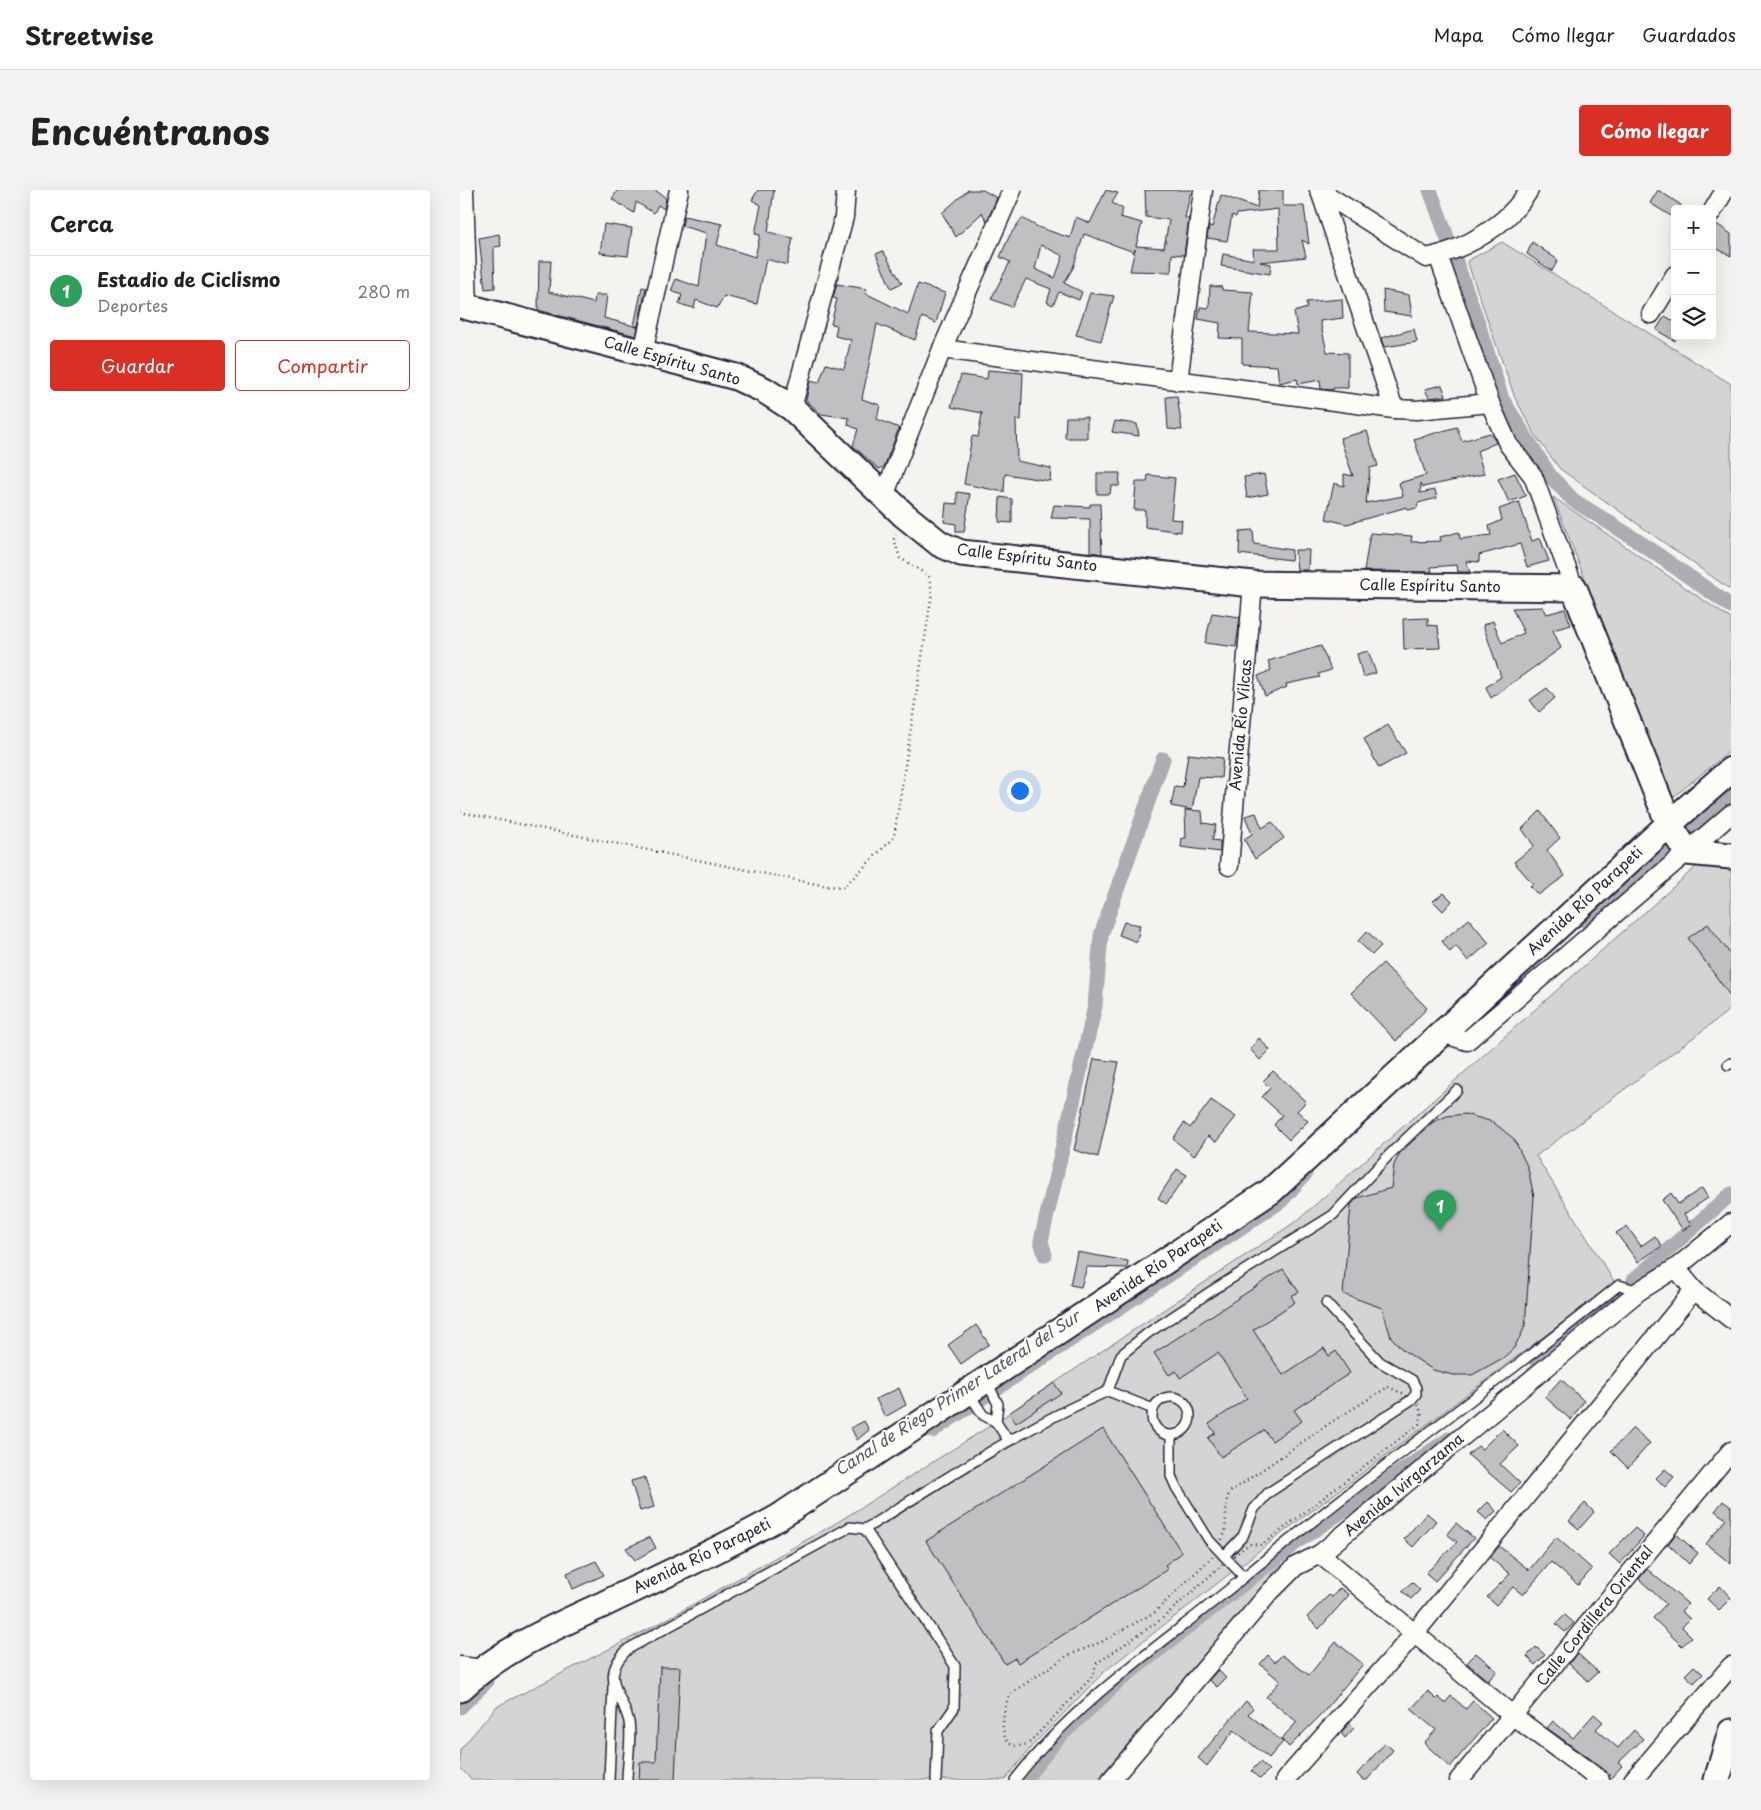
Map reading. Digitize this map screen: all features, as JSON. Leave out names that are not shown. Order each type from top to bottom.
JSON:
[{"type":"street","points":[[464,190],[464,306]]},
{"type":"street","points":[[643,352],[679,190]]},
{"type":"street","points":[[792,408],[844,217],[846,190]]},
{"type":"street","points":[[884,496],[942,349],[1012,190]]},
{"type":"street","points":[[1178,381],[1203,190]]},
{"type":"street","points":[[1319,190],[1394,409]]},
{"type":"street","points":[[1319,190],[1426,258],[1448,252],[1505,218],[1520,205],[1529,190]]},
{"type":"street","points":[[1716,205],[1725,190]]},
{"type":"street","points":[[1448,252],[1490,403],[1508,444],[1533,476],[1574,588],[1669,824],[1687,852],[1731,856]]},
{"type":"street","points":[[1651,314],[1671,282]]},
{"type":"street","name":"Calle Espíritu Santo","points":[[464,306],[736,377],[764,390],[792,408],[904,515],[940,544],[961,553],[1253,584],[1574,588]]},
{"type":"street","points":[[942,349],[1394,409],[1416,410],[1490,403]]},
{"type":"street","name":"Avenida Río Vilcas","points":[[1229,866],[1253,584]]},
{"type":"street","name":"Avenida Río Parapeti","points":[[465,1680],[521,1643],[732,1544],[779,1517],[1271,1191],[1669,824],[1731,770]]},
{"type":"street","name":"Avenida Río Parapeti","points":[[1441,1033],[1467,1041],[1731,814]]},
{"type":"street","name":"Avenida Ivirgarzama","points":[[1110,1780],[1270,1592],[1296,1566],[1320,1554],[1639,1291],[1676,1268],[1731,1223]]},
{"type":"street","points":[[1676,1268],[1694,1290],[1731,1319]]},
{"type":"street","points":[[1285,1780],[1414,1634],[1694,1290]]},
{"type":"street","name":"Calle Cordillera Oriental","points":[[1460,1780],[1731,1451]]},
{"type":"street","points":[[1320,1554],[1512,1716],[1600,1780]]},
{"type":"street","points":[[1633,1780],[1731,1666]]},
{"type":"street","points":[[1717,1780],[1731,1732]]},
{"type":"lane","points":[[1108,1391],[1121,1355],[1148,1333],[1213,1290],[1333,1215],[1389,1155],[1457,1090]]},
{"type":"lane","points":[[1015,1780],[1056,1730],[1108,1684],[1244,1577],[1619,1285],[1639,1291]]},
{"type":"lane","points":[[1226,1558],[1244,1536],[1254,1509],[1268,1493],[1411,1400],[1416,1394],[1416,1388],[1412,1380],[1380,1362],[1326,1303]]},
{"type":"lane","points":[[977,1386],[998,1404],[996,1422]]},
{"type":"lane","points":[[977,1386],[983,1415],[996,1422],[1008,1440]]},
{"type":"lane","points":[[608,1780],[613,1683],[617,1660],[628,1649],[850,1528],[865,1529],[1008,1440],[1056,1413],[1108,1391],[1154,1409]]},
{"type":"lane","points":[[1173,1397],[1184,1402],[1190,1414],[1188,1427],[1178,1435],[1164,1434],[1154,1426],[1152,1414],[1154,1409],[1161,1400],[1173,1397]]},
{"type":"lane","points":[[1171,1436],[1171,1476],[1176,1487],[1209,1540],[1244,1577]]},
{"type":"lane","points":[[865,1529],[955,1666],[954,1708],[938,1731],[936,1780]]},
{"type":"lane","points":[[613,1683],[629,1723],[627,1780]]},
{"type":"path","points":[[460,812],[826,886],[844,888],[894,837],[932,593],[930,576],[900,558],[894,539],[904,515]]},
{"type":"path","points":[[1393,1388],[1411,1400],[1419,1406],[1422,1416],[1419,1424],[1412,1431],[1262,1545],[1249,1544],[1226,1558],[1163,1618],[1097,1663],[1092,1678],[1028,1743],[1020,1747],[1010,1744],[1004,1737],[1002,1730],[1006,1700],[1010,1694],[1067,1656],[1101,1642],[1155,1612],[1214,1555],[1225,1533],[1227,1497],[1230,1492],[1383,1389],[1393,1388]]},
{"type":"shaded area","points":[[1502,242],[1731,384],[1731,590],[1560,469],[1537,438],[1515,398],[1467,261]]},
{"type":"shaded area","points":[[1553,497],[1731,619],[1731,750],[1671,799]]},
{"type":"shaded area","points":[[1698,865],[1731,867],[1731,1009],[1536,1156],[1615,1283],[1273,1540],[1105,1671],[1032,1746],[1005,1780],[472,1780],[460,1768],[460,1750],[496,1707],[660,1623],[838,1522],[996,1422],[1298,1220]]},
{"type":"shaded area","points":[[1293,1550],[1097,1780],[1033,1780],[1063,1742],[1120,1688]]},
{"type":"building","points":[[615,190],[655,190],[666,198],[664,209],[658,205],[654,213],[636,202],[634,213],[612,199],[617,191]]},
{"type":"building","points":[[758,190],[774,190],[768,232],[793,238],[787,265],[766,259],[757,304],[724,296],[717,308],[696,300],[694,308],[679,304],[682,295],[671,291],[676,279],[699,287],[706,233],[682,226],[684,216],[722,224],[717,245],[755,257],[760,235],[755,234],[761,205],[752,200]]},
{"type":"building","points":[[968,190],[983,190],[997,198],[987,221],[982,213],[956,237],[942,213]]},
{"type":"building","points":[[1106,190],[1118,193],[1112,203],[1123,209],[1120,217],[1142,223],[1136,246],[1164,248],[1169,220],[1146,217],[1145,190],[1191,190],[1185,218],[1189,218],[1184,255],[1172,254],[1171,272],[1130,271],[1135,249],[1134,252],[1084,234],[1073,268],[1064,283],[1082,292],[1079,300],[1059,292],[1053,305],[1047,302],[1051,289],[1026,279],[1012,307],[991,299],[1010,262],[1000,257],[1010,235],[1022,218],[1038,227],[1070,238],[1076,217],[1090,223]],"holes":[[[1041,245],[1063,256],[1055,278],[1035,269]]]},
{"type":"building","points":[[1259,190],[1283,190],[1283,206],[1304,206],[1309,244],[1302,240],[1306,257],[1260,262],[1271,264],[1270,274],[1221,266],[1223,254],[1254,260],[1253,249],[1279,249],[1278,209],[1237,214],[1236,217],[1232,215],[1227,241],[1207,238],[1209,226],[1212,227],[1221,195],[1257,208]]},
{"type":"building","points":[[1658,190],[1681,205],[1671,205],[1671,216],[1650,203]]},
{"type":"building","points":[[1716,223],[1731,234],[1731,256],[1716,248]]},
{"type":"building","points":[[604,224],[632,228],[628,256],[600,253]]},
{"type":"building","points":[[499,234],[501,246],[494,247],[495,288],[485,289],[479,238]]},
{"type":"building","points":[[1532,242],[1558,260],[1552,271],[1527,254]]},
{"type":"building","points":[[883,251],[902,283],[891,288],[876,254]]},
{"type":"building","points":[[539,261],[551,261],[549,292],[594,303],[595,295],[607,295],[604,318],[638,327],[636,336],[538,310]]},
{"type":"building","points":[[837,284],[867,289],[865,293],[908,314],[918,284],[945,293],[936,323],[922,317],[915,340],[877,324],[862,399],[880,405],[877,419],[899,428],[884,467],[879,469],[853,446],[858,429],[848,425],[849,418],[821,414],[806,400],[810,381],[819,383],[826,364],[844,369],[851,340],[835,336],[837,325],[831,324],[837,299],[833,298]]},
{"type":"building","points":[[1210,286],[1222,287],[1222,290],[1253,292],[1249,332],[1298,334],[1294,312],[1307,308],[1306,302],[1342,299],[1343,318],[1320,321],[1327,352],[1348,353],[1348,388],[1321,389],[1320,380],[1298,384],[1297,379],[1279,383],[1277,366],[1242,364],[1242,339],[1219,338],[1220,323],[1198,319],[1200,307],[1209,308]]},
{"type":"building","points":[[642,287],[646,288],[638,326],[634,326]]},
{"type":"building","points":[[1383,290],[1409,295],[1412,316],[1384,312]]},
{"type":"building","points":[[1090,293],[1114,296],[1101,341],[1076,335]]},
{"type":"building","points":[[1665,316],[1671,320],[1671,339],[1656,330]]},
{"type":"building","points":[[1414,329],[1417,342],[1384,347],[1381,338]]},
{"type":"building","points":[[988,370],[1023,373],[1021,420],[1016,419],[1017,461],[1051,468],[1050,481],[1005,474],[1004,492],[964,484],[972,436],[978,437],[982,413],[951,407],[961,375],[987,379]]},
{"type":"building","points":[[1442,385],[1446,396],[1429,398],[1425,389]]},
{"type":"building","points":[[1177,396],[1182,430],[1168,429],[1166,397]]},
{"type":"building","points":[[1066,417],[1087,417],[1087,438],[1065,438]]},
{"type":"building","points":[[1115,421],[1137,424],[1139,436],[1112,432]]},
{"type":"building","points":[[1457,427],[1462,441],[1490,433],[1494,438],[1496,443],[1477,451],[1484,474],[1423,487],[1421,483],[1420,493],[1435,490],[1437,498],[1418,503],[1417,508],[1408,510],[1407,507],[1347,524],[1326,519],[1334,483],[1344,486],[1344,474],[1353,476],[1340,438],[1367,431],[1378,466],[1370,468],[1366,503],[1403,496],[1399,483],[1426,475],[1414,439]]},
{"type":"building","points":[[1097,473],[1120,473],[1119,486],[1111,486],[1110,494],[1097,494]]},
{"type":"building","points":[[1515,473],[1526,496],[1509,502],[1498,479]]},
{"type":"building","points":[[1264,474],[1268,494],[1247,498],[1244,477]]},
{"type":"building","points":[[1148,475],[1175,478],[1171,519],[1182,520],[1181,532],[1145,527],[1145,510],[1134,510],[1136,482],[1147,482]]},
{"type":"building","points":[[957,492],[970,494],[964,532],[956,532],[956,524],[944,522],[946,503],[957,504]]},
{"type":"building","points":[[1000,497],[1012,499],[1012,523],[999,522]]},
{"type":"building","points":[[1519,502],[1532,541],[1540,538],[1549,561],[1527,567],[1520,544],[1479,555],[1479,562],[1466,561],[1470,572],[1458,572],[1457,565],[1431,567],[1432,572],[1364,571],[1370,533],[1412,536],[1411,542],[1441,541],[1440,537],[1459,532],[1460,539],[1491,535],[1489,526],[1502,520],[1499,509]]},
{"type":"building","points":[[1090,504],[1100,504],[1102,554],[1090,552],[1090,519],[1051,518],[1054,505],[1090,507]]},
{"type":"building","points":[[1253,530],[1254,544],[1292,550],[1291,560],[1239,554],[1240,531]]},
{"type":"building","points":[[1295,550],[1309,550],[1308,570],[1297,570]]},
{"type":"building","points":[[1543,607],[1547,614],[1565,609],[1571,625],[1553,630],[1561,648],[1491,698],[1486,687],[1501,677],[1483,625],[1493,621],[1502,643],[1524,633],[1512,608]]},
{"type":"building","points":[[1212,613],[1240,617],[1236,647],[1205,643]]},
{"type":"building","points":[[1428,618],[1428,625],[1438,626],[1440,648],[1404,649],[1403,619]]},
{"type":"building","points":[[1321,646],[1331,670],[1318,674],[1320,677],[1286,684],[1287,687],[1265,696],[1258,676],[1271,670],[1268,661]]},
{"type":"building","points":[[1368,651],[1376,673],[1363,677],[1357,654]]},
{"type":"building","points":[[1547,688],[1555,698],[1539,712],[1530,700]]},
{"type":"building","points":[[1388,725],[1406,753],[1379,768],[1364,739]]},
{"type":"building","points":[[1188,754],[1223,758],[1221,778],[1198,777],[1192,810],[1171,806],[1175,786],[1183,787]]},
{"type":"building","points":[[1185,810],[1202,811],[1203,823],[1216,825],[1212,840],[1220,841],[1220,852],[1181,847],[1182,838],[1186,838]]},
{"type":"building","points":[[1540,811],[1560,838],[1547,850],[1565,876],[1538,895],[1530,886],[1533,884],[1514,862],[1534,846],[1522,829]]},
{"type":"building","points":[[1256,813],[1262,828],[1272,822],[1284,838],[1255,859],[1244,839],[1252,834],[1245,816]]},
{"type":"building","points":[[1444,893],[1452,901],[1443,911],[1433,901]]},
{"type":"building","points":[[1469,919],[1489,943],[1468,961],[1456,946],[1450,952],[1442,941]]},
{"type":"building","points":[[1124,922],[1140,925],[1137,942],[1119,935]]},
{"type":"building","points":[[1708,924],[1731,955],[1731,997],[1688,938]]},
{"type":"building","points":[[1367,931],[1381,946],[1372,955],[1358,941]]},
{"type":"building","points":[[1383,963],[1427,1008],[1396,1041],[1351,993]]},
{"type":"building","points":[[1259,1038],[1270,1050],[1260,1060],[1250,1049]]},
{"type":"building","points":[[1094,1059],[1119,1062],[1098,1157],[1074,1150]]},
{"type":"building","points":[[1273,1071],[1306,1102],[1297,1111],[1308,1121],[1289,1140],[1274,1125],[1282,1115],[1262,1097],[1270,1088],[1263,1081]]},
{"type":"building","points":[[1211,1100],[1236,1117],[1216,1142],[1208,1136],[1194,1156],[1173,1139],[1184,1123],[1190,1128]]},
{"type":"building","points":[[1465,1114],[1493,1122],[1514,1139],[1528,1168],[1534,1197],[1525,1327],[1514,1348],[1503,1358],[1472,1375],[1453,1375],[1433,1370],[1403,1350],[1391,1337],[1382,1308],[1343,1294],[1351,1205],[1357,1198],[1391,1188],[1394,1165],[1400,1153],[1433,1122],[1447,1116]]},
{"type":"building","points":[[1177,1169],[1187,1175],[1166,1204],[1158,1198]]},
{"type":"building","points":[[1702,1188],[1708,1198],[1684,1214],[1691,1225],[1683,1230],[1662,1200],[1671,1193],[1678,1204]]},
{"type":"building","points":[[1627,1226],[1641,1246],[1655,1236],[1662,1246],[1638,1262],[1616,1233]]},
{"type":"building","points":[[1077,1252],[1128,1261],[1127,1268],[1087,1267],[1081,1287],[1070,1285]]},
{"type":"building","points":[[1283,1269],[1299,1292],[1291,1296],[1295,1302],[1253,1330],[1283,1375],[1324,1348],[1329,1356],[1336,1351],[1350,1373],[1294,1410],[1302,1421],[1272,1441],[1264,1430],[1221,1457],[1208,1438],[1215,1433],[1209,1424],[1247,1398],[1218,1353],[1180,1378],[1176,1371],[1169,1375],[1154,1353]]},
{"type":"building","points":[[976,1325],[989,1344],[961,1364],[948,1345]]},
{"type":"building","points":[[1561,1379],[1584,1401],[1571,1420],[1545,1397]]},
{"type":"building","points":[[1054,1383],[1061,1393],[1016,1423],[1009,1413]]},
{"type":"building","points":[[899,1388],[906,1405],[885,1417],[876,1399]]},
{"type":"building","points":[[864,1421],[869,1430],[857,1440],[851,1428]]},
{"type":"building","points":[[1633,1428],[1650,1443],[1628,1468],[1611,1451]]},
{"type":"building","points":[[1103,1429],[1182,1553],[1165,1565],[1168,1569],[1018,1663],[1015,1658],[1005,1664],[926,1541]]},
{"type":"building","points":[[1502,1429],[1519,1446],[1500,1464],[1520,1483],[1511,1492],[1468,1455],[1478,1446],[1482,1449]]},
{"type":"building","points":[[1665,1469],[1674,1477],[1665,1487],[1656,1478]]},
{"type":"building","points":[[645,1477],[654,1507],[640,1511],[631,1481]]},
{"type":"building","points":[[1723,1501],[1731,1507],[1731,1564],[1706,1544],[1726,1519],[1715,1511]]},
{"type":"building","points":[[1488,1502],[1496,1511],[1487,1520],[1478,1512]]},
{"type":"building","points":[[1585,1503],[1594,1512],[1579,1529],[1569,1521]]},
{"type":"building","points":[[1427,1513],[1436,1521],[1413,1547],[1404,1539]]},
{"type":"building","points":[[1456,1523],[1474,1538],[1435,1581],[1426,1573],[1457,1542],[1447,1534]]},
{"type":"building","points":[[1635,1528],[1644,1536],[1620,1564],[1609,1554]]},
{"type":"building","points":[[1676,1534],[1698,1553],[1689,1564],[1668,1544]]},
{"type":"building","points":[[650,1537],[656,1548],[635,1560],[626,1548]]},
{"type":"building","points":[[1556,1537],[1592,1569],[1578,1585],[1551,1562],[1523,1595],[1513,1587],[1496,1605],[1487,1597],[1510,1574],[1490,1558],[1499,1546],[1529,1570]]},
{"type":"building","points":[[596,1561],[604,1575],[573,1589],[567,1573]]},
{"type":"building","points":[[1647,1569],[1688,1604],[1681,1611],[1690,1619],[1682,1627],[1692,1637],[1682,1646],[1653,1618],[1666,1604],[1639,1579]]},
{"type":"building","points":[[1412,1582],[1420,1590],[1411,1599],[1402,1591]]},
{"type":"building","points":[[1720,1586],[1731,1598],[1719,1610],[1707,1599]]},
{"type":"building","points":[[1340,1588],[1349,1595],[1319,1629],[1307,1617],[1329,1595],[1332,1597]]},
{"type":"building","points":[[1565,1615],[1574,1623],[1565,1632],[1556,1624]]},
{"type":"building","points":[[1336,1642],[1363,1664],[1321,1715],[1289,1747],[1281,1739],[1297,1722],[1266,1697],[1280,1681],[1260,1664],[1268,1655],[1275,1662],[1282,1655],[1309,1675]]},
{"type":"building","points":[[1536,1647],[1545,1655],[1535,1665],[1527,1656]]},
{"type":"building","points":[[1476,1653],[1497,1671],[1488,1681],[1467,1663]]},
{"type":"building","points":[[1577,1653],[1598,1672],[1588,1681],[1569,1664]]},
{"type":"building","points":[[1694,1666],[1703,1674],[1694,1683],[1685,1675]]},
{"type":"building","points":[[660,1667],[680,1667],[675,1780],[639,1780],[640,1762],[656,1762]]},
{"type":"building","points":[[1218,1670],[1226,1678],[1217,1687],[1209,1680]]},
{"type":"building","points":[[1428,1691],[1436,1699],[1438,1697],[1445,1703],[1451,1696],[1466,1709],[1473,1701],[1492,1718],[1450,1767],[1424,1743],[1436,1730],[1411,1709]]},
{"type":"building","points":[[1246,1701],[1253,1708],[1248,1714],[1283,1742],[1269,1758],[1234,1730],[1207,1766],[1198,1758]]},
{"type":"building","points":[[1594,1714],[1603,1722],[1596,1729],[1618,1748],[1634,1730],[1643,1739],[1618,1763],[1622,1766],[1610,1779],[1606,1771],[1547,1728],[1553,1721],[1573,1738]]},
{"type":"building","points":[[1349,1723],[1354,1728],[1345,1738],[1341,1733]]},
{"type":"building","points":[[1385,1743],[1393,1750],[1367,1780],[1363,1780],[1357,1774]]},
{"type":"building","points":[[1260,1762],[1269,1770],[1260,1779],[1251,1771]]},
{"type":"waterway","points":[[1430,190],[1477,320],[1502,399],[1550,476],[1573,500],[1635,539],[1731,606]]},
{"type":"waterway","points":[[1045,1255],[1041,1241],[1095,1006],[1101,935],[1163,759]]},
{"type":"waterway","name":"Canal de Riego Primer Lateral del Sur","points":[[1691,829],[1731,795]]},
{"type":"waterway","name":"Canal de Riego Primer Lateral del Sur","points":[[1583,920],[1663,850]]},
{"type":"waterway","name":"Canal de Riego Primer Lateral del Sur","points":[[932,1431],[1281,1201],[1305,1174]]},
{"type":"waterway","points":[[1634,1280],[1731,1194]]},
{"type":"waterway","points":[[1537,1364],[1616,1297]]},
{"type":"waterway","points":[[1024,1780],[1058,1738],[1120,1680],[1298,1541],[1449,1439]]},
{"type":"waterway","name":"Canal de Riego Primer Lateral del Sur","points":[[460,1707],[486,1682]]},
{"type":"place","name":"Estadio de Ciclismo","points":[[1440,1231]]}]
